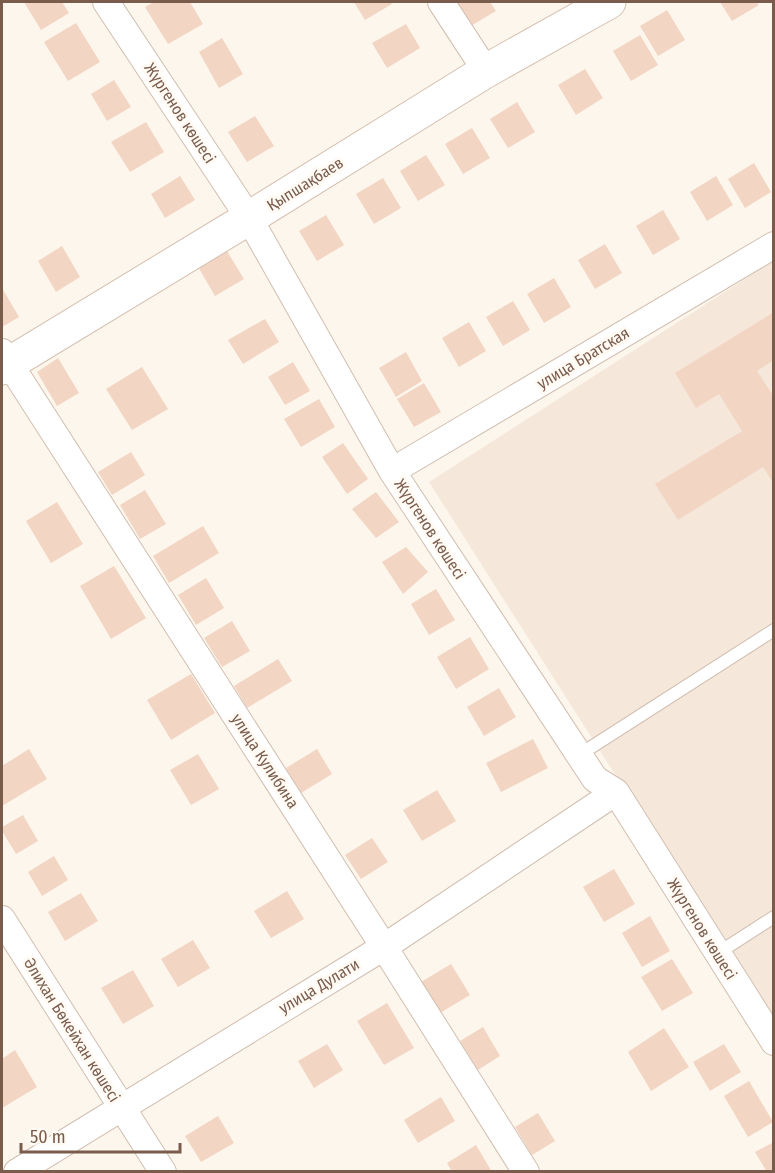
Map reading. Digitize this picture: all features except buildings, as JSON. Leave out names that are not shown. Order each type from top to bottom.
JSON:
[{"type":"street","name":"Жүргенов көшесі","points":[[106,2],[249,218],[393,471],[595,779],[616,792],[774,1042]]},
{"type":"street","points":[[441,2],[486,71]]},
{"type":"street","name":"Қыпшақбаев","points":[[4,361],[249,218],[486,71],[609,2]]},
{"type":"street","name":"улица Братская","points":[[393,471],[774,245]]},
{"type":"street","name":"улица Кулибина","points":[[4,361],[384,947],[526,1172]]},
{"type":"street","name":"улица Дулати","points":[[17,1172],[384,947],[616,792]]},
{"type":"street","name":"Әлихан Бөкейхан көшесі","points":[[2,919],[163,1172]]},
{"type":"lane","points":[[579,755],[774,630]]},
{"type":"lane","points":[[718,954],[774,917]]},
{"type":"shaded area","points":[[773,261],[773,1023],[429,482]]}]
